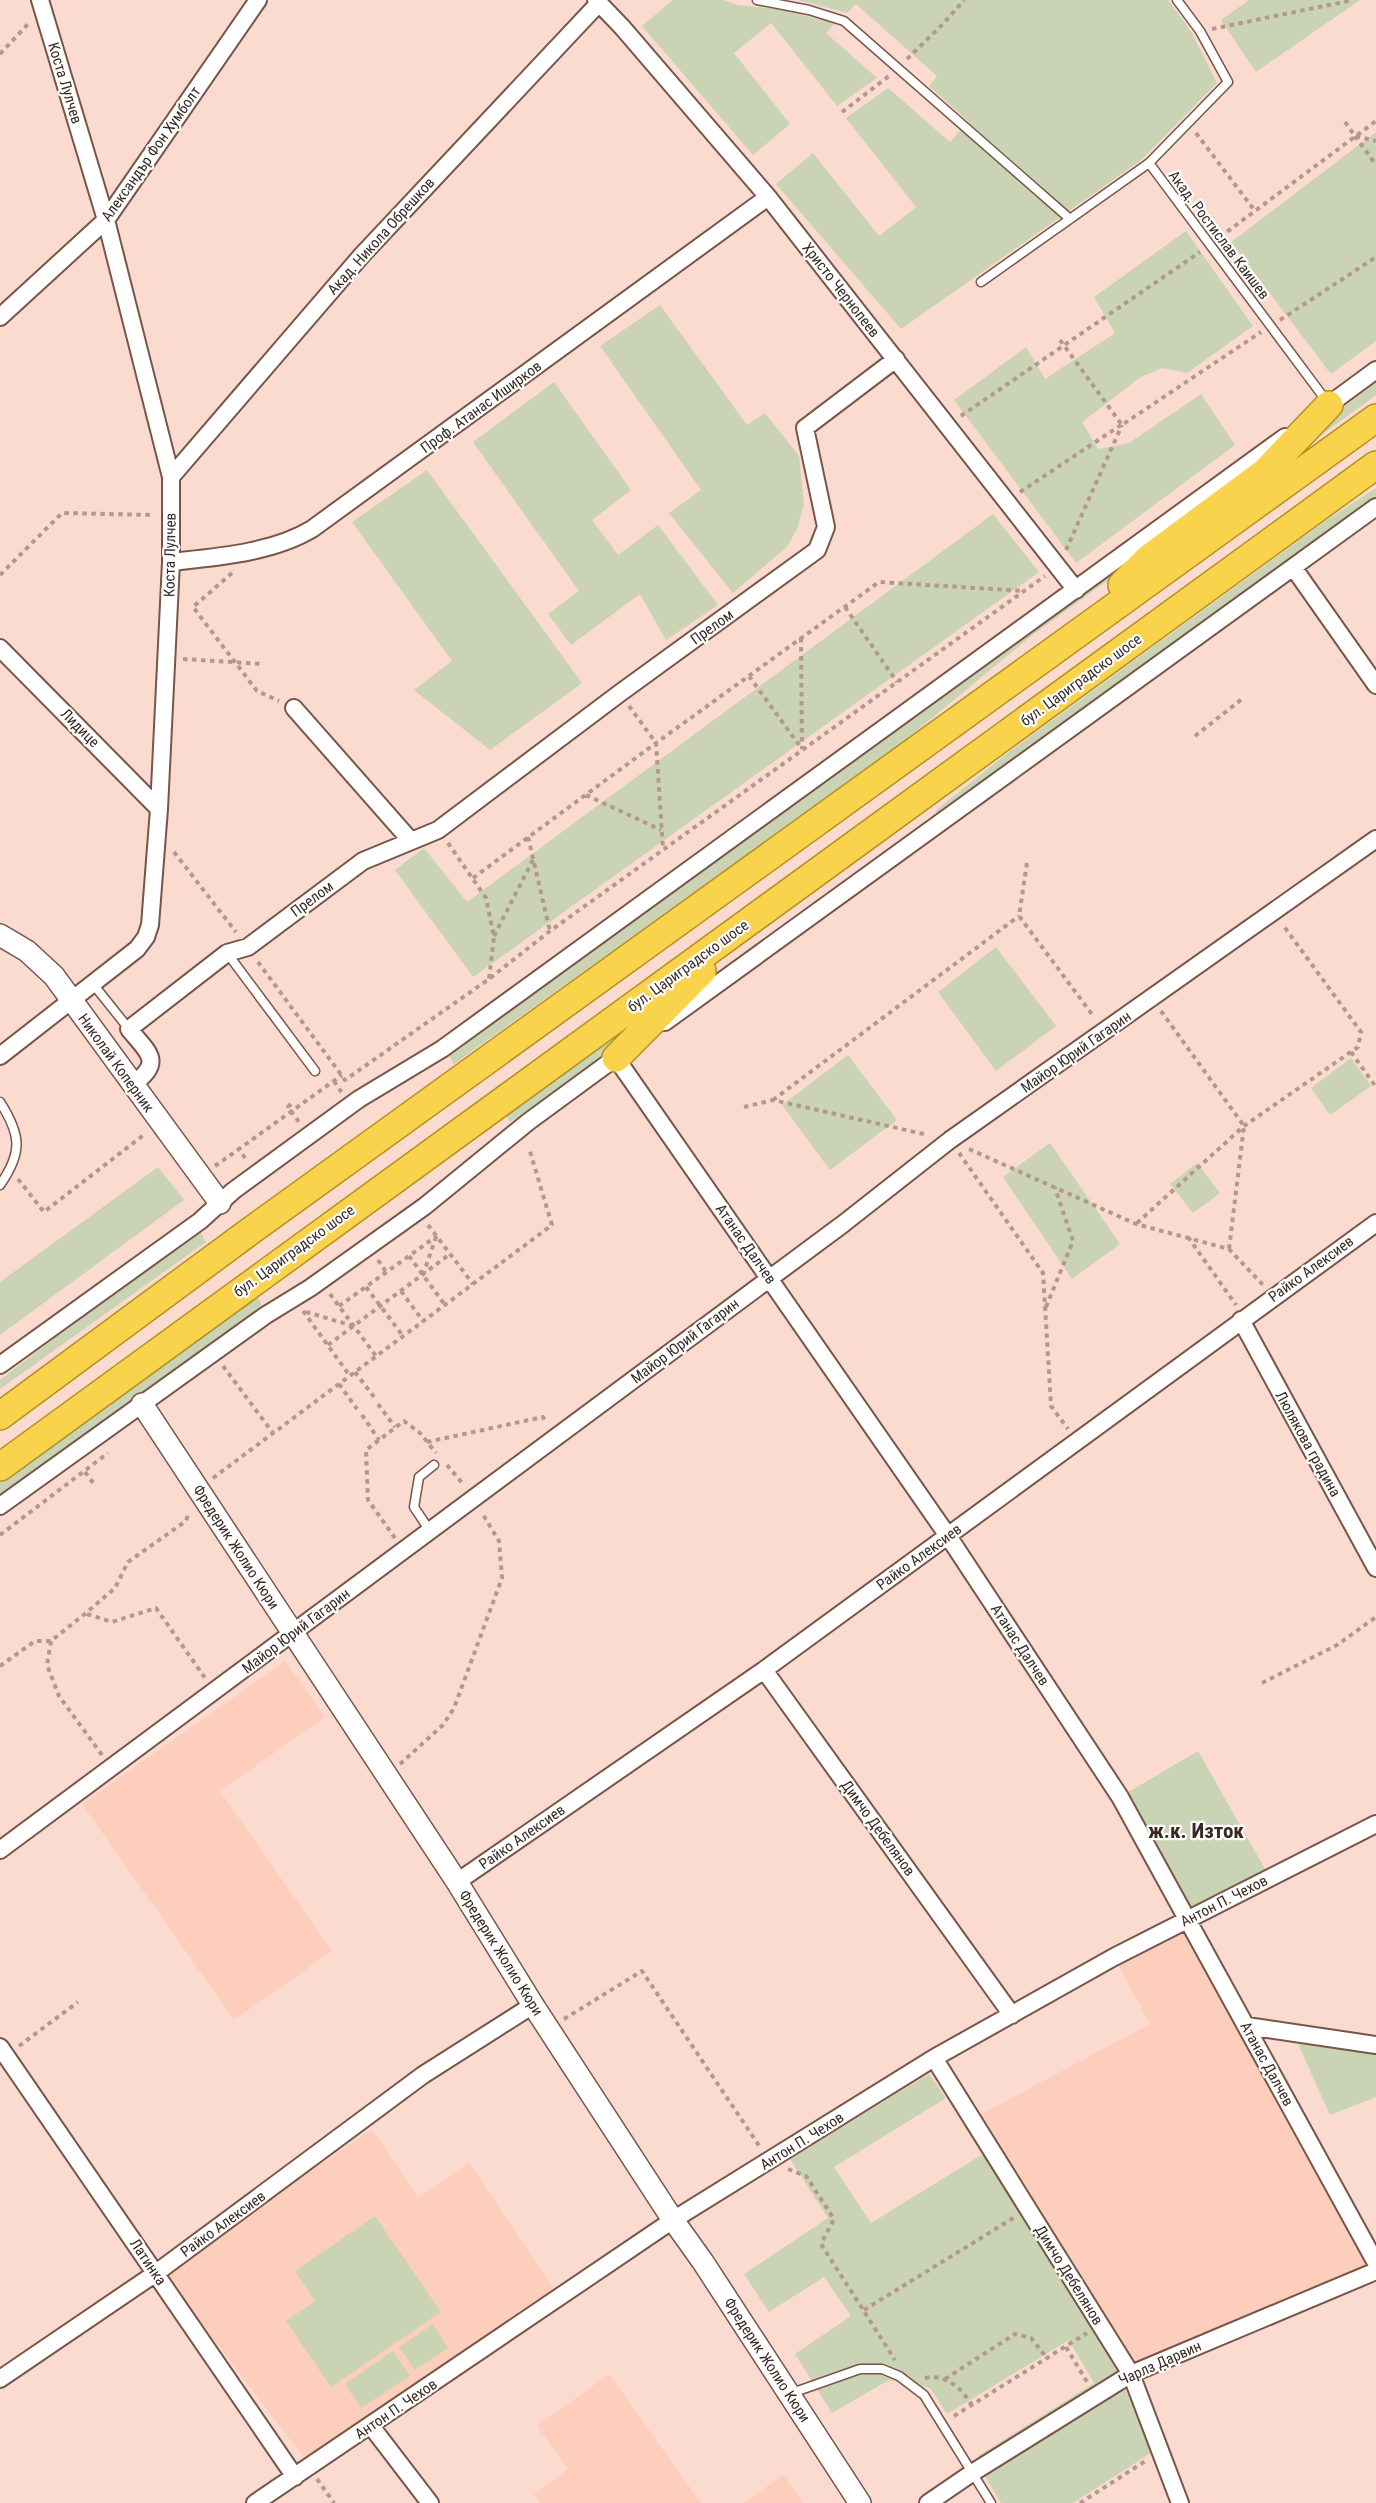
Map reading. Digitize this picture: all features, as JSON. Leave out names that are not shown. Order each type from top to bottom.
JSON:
[{"type":"highway","points":[[1065,643],[1149,558],[1265,472],[1329,405]]},
{"type":"highway","points":[[0,1416],[249,1232],[1376,418]]},
{"type":"highway","name":"бул. Цариградско шосе","points":[[0,1467],[1376,465]]},
{"type":"highway","points":[[616,1058],[758,915]]},
{"type":"street","name":"Коста Лулчев","points":[[0,1056],[72,1002],[137,949],[146,937],[152,911],[159,808],[171,562],[171,477],[106,220],[40,0]]},
{"type":"street","name":"Александър Фон Хумболт","points":[[0,317],[106,220],[258,0]]},
{"type":"street","name":"Христо Чернопеев","points":[[597,2],[622,27],[768,197],[1076,590]]},
{"type":"street","name":"Акад. Никола Обрешков","points":[[171,477],[362,255],[597,2]]},
{"type":"street","name":"Проф. Атанас Иширков","points":[[171,562],[249,550],[293,540],[326,520],[768,197]]},
{"type":"street","name":"Прелом","points":[[248,947],[363,861],[438,830],[620,693],[817,550],[826,527],[805,428],[896,359]]},
{"type":"street","points":[[0,1365],[200,1221],[220,1203],[359,1099],[460,1036],[1376,370]]},
{"type":"street","points":[[0,1506],[266,1315],[310,1288],[425,1206],[528,1122],[1376,507]]},
{"type":"street","points":[[1293,567],[1376,684]]},
{"type":"street","name":"Лидице","points":[[0,648],[159,808]]},
{"type":"street","points":[[294,708],[411,842]]},
{"type":"street","name":"Майор Юрий Гагарин","points":[[0,1850],[770,1278],[950,1140],[1376,839]]},
{"type":"street","name":"Николай Коперник","points":[[0,935],[27,951],[45,966],[220,1203]]},
{"type":"street","points":[[132,1085],[147,1073],[150,1067],[150,1055],[129,1029],[227,953],[248,947]]},
{"type":"street","name":"Атанас Далчев","points":[[616,1058],[948,1536],[1120,1797],[1376,2263]]},
{"type":"street","name":"Райко Алексиев","points":[[457,1882],[764,1670],[1273,1296],[1376,1223]]},
{"type":"street","name":"Люлякова градина","points":[[1241,1320],[1376,1568]]},
{"type":"street","name":"Фредерик Жолио Кюри","points":[[142,1404],[457,1882],[533,2005],[860,2503]]},
{"type":"street","name":"Димчо Дебелянов","points":[[764,1670],[1012,2015]]},
{"type":"street","name":"Антон П. Чехов","points":[[255,2503],[673,2220],[764,2154],[1114,1957],[1376,1824]]},
{"type":"street","name":"Райко Алексиев","points":[[0,2379],[156,2273],[423,2075],[533,2005]]},
{"type":"street","points":[[1246,2026],[1376,2045]]},
{"type":"street","name":"Латинка","points":[[0,2047],[156,2273],[302,2472]]},
{"type":"street","name":"Димчо Дебелянов","points":[[934,2058],[1131,2374],[1180,2503]]},
{"type":"street","name":"Чарлз Дарвин","points":[[928,2503],[1131,2374],[1376,2271]]},
{"type":"street","points":[[371,2426],[430,2503]]},
{"type":"lane","points":[[757,0],[809,10],[844,21],[1070,219]]},
{"type":"lane","name":"Акад. Ростислав Каишев","points":[[1177,0],[1200,31],[1228,82],[1149,163],[1329,405]]},
{"type":"lane","points":[[981,282],[1149,163]]},
{"type":"lane","points":[[227,953],[315,1071]]},
{"type":"lane","points":[[93,984],[129,1029]]},
{"type":"lane","points":[[0,1102],[12,1121],[18,1145],[10,1169],[0,1185]]},
{"type":"lane","points":[[430,1531],[414,1507],[419,1477],[434,1465]]},
{"type":"lane","points":[[789,2395],[860,2369],[882,2369],[910,2383],[924,2395],[991,2503]]},
{"type":"path","points":[[842,112],[879,86],[943,24],[964,0]]},
{"type":"path","points":[[1223,27],[1353,0]]},
{"type":"path","points":[[0,54],[32,20]]},
{"type":"path","points":[[948,426],[1210,245],[1376,120]]},
{"type":"path","points":[[1188,123],[1255,211]]},
{"type":"path","points":[[1345,123],[1376,165]]},
{"type":"path","points":[[1355,136],[1376,141]]},
{"type":"path","points":[[1007,501],[1376,257]]},
{"type":"path","points":[[1060,340],[1122,425]]},
{"type":"path","points":[[168,844],[248,947],[345,1080],[489,979],[550,931],[663,849],[1058,567],[1122,425]]},
{"type":"path","points":[[0,575],[62,513],[159,515]]},
{"type":"path","points":[[249,550],[250,557],[194,607],[258,692],[294,708]]},
{"type":"path","points":[[473,878],[879,582],[1025,591]]},
{"type":"path","points":[[845,607],[897,682]]},
{"type":"path","points":[[801,638],[802,750]]},
{"type":"path","points":[[178,658],[263,664]]},
{"type":"path","points":[[749,676],[802,750]]},
{"type":"path","points":[[620,693],[656,743],[663,849]]},
{"type":"path","points":[[1196,736],[1242,699]]},
{"type":"path","points":[[586,795],[662,831]]},
{"type":"path","points":[[438,830],[486,898],[494,937],[489,979]]},
{"type":"path","points":[[528,837],[550,931]]},
{"type":"path","points":[[494,937],[533,860]]},
{"type":"path","points":[[744,1107],[773,1100],[1019,916],[1027,863]]},
{"type":"path","points":[[1136,1224],[1244,1126],[1358,1047],[1360,1032],[1273,911]]},
{"type":"path","points":[[1019,916],[1104,1032]]},
{"type":"path","points":[[1152,998],[1244,1126],[1229,1249]]},
{"type":"path","points":[[1351,1052],[1376,1087]]},
{"type":"path","points":[[214,1167],[342,1075]]},
{"type":"path","points":[[333,1081],[340,1090]]},
{"type":"path","points":[[773,1100],[950,1140],[1136,1224],[1229,1249],[1273,1296]]},
{"type":"path","points":[[291,1104],[288,1107],[292,1111]]},
{"type":"path","points":[[10,1169],[44,1212],[145,1133]]},
{"type":"path","points":[[950,1140],[1043,1273],[1051,1406],[1077,1440]]},
{"type":"path","points":[[0,1666],[35,1641],[51,1641],[115,1588],[128,1562],[186,1521],[199,1489],[552,1225],[529,1148]]},
{"type":"path","points":[[239,1149],[245,1158]]},
{"type":"path","points":[[1045,1311],[1073,1241],[1055,1187]]},
{"type":"path","points":[[428,1224],[473,1284]]},
{"type":"path","points":[[339,1306],[437,1236]]},
{"type":"path","points":[[423,1275],[437,1236]]},
{"type":"path","points":[[1188,1238],[1237,1306],[1241,1320]]},
{"type":"path","points":[[328,1345],[450,1254]]},
{"type":"path","points":[[409,1256],[445,1305]]},
{"type":"path","points":[[376,1257],[383,1273]]},
{"type":"path","points":[[366,1287],[403,1336]]},
{"type":"path","points":[[401,1291],[423,1321]]},
{"type":"path","points":[[330,1294],[376,1356]]},
{"type":"path","points":[[350,1376],[303,1311],[354,1326]]},
{"type":"path","points":[[223,1365],[273,1433]]},
{"type":"path","points":[[355,1372],[374,1397]]},
{"type":"path","points":[[339,1384],[357,1409]]},
{"type":"path","points":[[378,1404],[395,1427]]},
{"type":"path","points":[[362,1415],[379,1440]]},
{"type":"path","points":[[426,1442],[543,1417],[558,1436]]},
{"type":"path","points":[[385,1523],[368,1500],[366,1450],[404,1421],[420,1433],[474,1499],[499,1541],[502,1578],[454,1708],[443,1725],[387,1776]]},
{"type":"path","points":[[0,1535],[110,1452]]},
{"type":"path","points":[[85,1472],[94,1484]]},
{"type":"path","points":[[86,1613],[112,1622],[156,1608],[215,1691]]},
{"type":"path","points":[[1262,1683],[1337,1645],[1376,1617]]},
{"type":"path","points":[[51,1641],[47,1665],[59,1696],[100,1753]]},
{"type":"path","points":[[573,2013],[642,1971],[764,2154],[806,2176],[834,2219],[821,2244],[894,2358]]},
{"type":"path","points":[[22,2043],[78,2002]]},
{"type":"path","points":[[864,2310],[1019,2215]]},
{"type":"path","points":[[942,2424],[1101,2325]]},
{"type":"path","points":[[945,2379],[1015,2334],[1031,2338],[1047,2358]]},
{"type":"path","points":[[1066,2347],[1095,2395]]},
{"type":"path","points":[[910,2383],[930,2377],[945,2379],[962,2389],[972,2405]]},
{"type":"path","points":[[1080,2503],[1161,2452]]},
{"type":"path","points":[[302,2472],[334,2503]]},
{"type":"shaded area","points":[[285,1661],[325,1717],[220,1791],[332,1951],[234,2020],[82,1804]]},
{"type":"shaded area","points":[[1188,1919],[1376,2263],[1131,2374],[972,2119],[1150,2024],[1114,1957]]},
{"type":"shaded area","points":[[372,2129],[418,2197],[469,2163],[554,2289],[307,2462],[163,2273]]},
{"type":"shaded area","points":[[609,2374],[701,2503],[540,2503],[534,2494],[568,2469],[537,2426]]},
{"type":"shaded area","points":[[783,2475],[803,2503],[744,2503]]},
{"type":"green space","points":[[673,0],[723,0],[738,5],[778,9],[835,23],[826,33],[877,78],[837,106],[771,23],[734,53],[790,124],[753,155],[642,26]]},
{"type":"green space","points":[[798,0],[1168,0],[1192,33],[1217,83],[1140,161],[901,329],[776,184],[813,153],[879,236],[916,207],[846,118],[888,88],[950,142],[968,121],[929,86],[937,76],[856,4],[847,13]]},
{"type":"green space","points":[[1249,0],[1360,0],[1256,72],[1221,20]]},
{"type":"green space","points":[[1376,132],[1376,341],[1331,374],[1231,242]]},
{"type":"green space","points":[[1186,231],[1253,326],[1187,373],[1162,368],[1141,377],[1082,422],[1098,449],[1129,443],[1201,394],[1235,445],[1076,563],[954,400],[1026,347],[1045,379],[1115,333],[1094,297]]},
{"type":"green space","points":[[660,305],[747,425],[765,413],[799,456],[804,504],[797,529],[787,547],[733,593],[669,513],[701,490],[600,346]]},
{"type":"green space","points":[[554,382],[631,490],[592,520],[618,555],[658,525],[718,605],[666,640],[640,594],[571,645],[548,614],[579,591],[473,442]]},
{"type":"green space","points":[[1376,383],[1376,395],[1313,441],[1325,421]]},
{"type":"green space","points":[[1261,466],[1263,467],[1030,637],[898,746],[454,1064],[448,1054]]},
{"type":"green space","points":[[427,470],[582,683],[490,750],[414,690],[452,661],[352,522]]},
{"type":"green space","points":[[1376,488],[1376,496],[938,816],[935,811],[1005,755],[1327,520]]},
{"type":"green space","points":[[993,514],[1039,572],[473,977],[395,870],[424,848],[467,902]]},
{"type":"green space","points":[[996,947],[1056,1026],[996,1071],[938,992]]},
{"type":"green space","points":[[615,1035],[608,1053],[510,1122],[505,1114]]},
{"type":"green space","points":[[848,1055],[897,1120],[830,1170],[782,1105]]},
{"type":"green space","points":[[1351,1058],[1371,1086],[1330,1115],[1311,1088]]},
{"type":"green space","points":[[1050,1143],[1120,1244],[1072,1279],[1003,1177]]},
{"type":"green space","points":[[1197,1163],[1220,1193],[1193,1213],[1170,1184]]},
{"type":"green space","points":[[158,1167],[184,1200],[0,1335],[0,1282]]},
{"type":"green space","points":[[200,1232],[206,1242],[0,1389],[0,1380],[95,1307]]},
{"type":"green space","points":[[258,1297],[262,1306],[0,1497],[0,1483]]},
{"type":"green space","points":[[1198,1751],[1270,1878],[1188,1919],[1120,1797]]},
{"type":"green space","points":[[1296,2039],[1376,2051],[1376,2097],[1330,2115]]},
{"type":"green space","points":[[929,2074],[946,2098],[834,2167],[871,2223],[983,2154],[1125,2373],[982,2462],[978,2456],[1094,2383],[1069,2340],[947,2414],[930,2388],[889,2380],[832,2413],[795,2354],[851,2316],[824,2277],[769,2312],[744,2274],[828,2218],[790,2159]]},
{"type":"green space","points":[[375,2216],[441,2312],[331,2387],[286,2321],[315,2301],[295,2271]]},
{"type":"green space","points":[[433,2324],[448,2348],[415,2370],[399,2347]]},
{"type":"green space","points":[[393,2351],[410,2376],[361,2408],[345,2384]]},
{"type":"green space","points":[[1124,2387],[1154,2451],[1073,2503],[1001,2503],[983,2473]]},
{"type":"district","name":"ж.к. Изток","points":[[1196,1831]]}]
